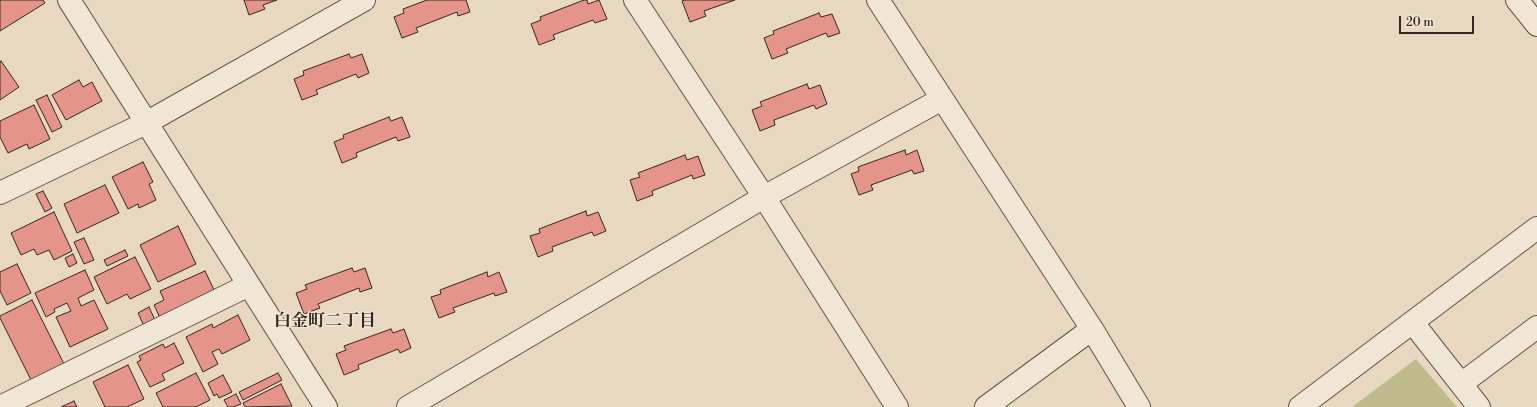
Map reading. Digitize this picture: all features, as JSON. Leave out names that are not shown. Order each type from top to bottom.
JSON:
[{"type":"street","points":[[69,0],[326,407]]},
{"type":"street","points":[[0,193],[146,123],[364,0]]},
{"type":"street","points":[[635,0],[764,197],[897,407]]},
{"type":"street","points":[[878,0],[1092,329],[1138,407]]},
{"type":"street","points":[[1517,0],[1537,25]]},
{"type":"street","points":[[408,407],[764,197],[942,99]]},
{"type":"street","points":[[1300,407],[1413,324],[1537,228]]},
{"type":"street","points":[[0,407],[249,285]]},
{"type":"street","points":[[1413,324],[1479,407]]},
{"type":"street","points":[[1461,384],[1537,327]]},
{"type":"street","points":[[986,407],[1092,329]]},
{"type":"shaded area","points":[[1416,359],[1457,407],[1352,407]]},
{"type":"building","points":[[0,0],[43,0],[45,3],[0,31]]},
{"type":"building","points":[[244,0],[277,0],[263,5],[265,9],[249,15]]},
{"type":"building","points":[[427,0],[466,0],[470,12],[458,16],[457,12],[416,28],[418,32],[402,38],[394,17],[404,13],[403,9]]},
{"type":"building","points":[[587,0],[588,4],[599,0],[607,19],[595,23],[593,20],[553,35],[555,39],[539,45],[531,24],[541,20],[540,17]]},
{"type":"building","points":[[735,0],[704,11],[706,16],[690,22],[682,1]]},
{"type":"building","points":[[819,13],[821,17],[832,14],[840,33],[828,37],[826,33],[786,49],[788,53],[772,59],[764,38],[774,34],[773,31]]},
{"type":"building","points":[[349,54],[351,58],[362,54],[369,73],[358,78],[356,74],[316,90],[318,94],[302,100],[294,79],[304,75],[303,71]]},
{"type":"building","points":[[1,61],[19,87],[0,100],[0,62]]},
{"type":"building","points":[[79,80],[83,87],[92,82],[102,101],[66,120],[52,95]]},
{"type":"building","points":[[807,84],[809,89],[820,85],[827,104],[816,109],[814,105],[774,120],[775,125],[760,131],[752,110],[762,106],[760,102]]},
{"type":"building","points":[[47,95],[62,127],[52,132],[36,100]]},
{"type":"building","points":[[34,105],[50,139],[29,149],[27,144],[8,153],[0,137],[0,121]]},
{"type":"building","points":[[389,117],[391,121],[402,117],[410,137],[398,141],[396,137],[356,153],[357,157],[342,163],[334,142],[344,138],[343,135]]},
{"type":"building","points":[[905,150],[906,155],[917,150],[924,171],[914,174],[912,170],[871,185],[873,190],[859,195],[851,174],[859,171],[858,167]]},
{"type":"building","points":[[685,155],[687,160],[698,156],[705,175],[693,179],[692,175],[652,191],[653,195],[637,201],[630,180],[640,177],[638,173]]},
{"type":"building","points":[[143,162],[153,182],[149,184],[156,200],[139,208],[138,204],[128,209],[112,177]]},
{"type":"building","points":[[105,185],[119,213],[77,233],[64,204]]},
{"type":"building","points":[[43,191],[52,208],[45,212],[36,194]]},
{"type":"building","points":[[586,211],[587,216],[598,212],[606,231],[594,236],[592,232],[552,247],[553,251],[538,257],[530,236],[540,233],[539,229]]},
{"type":"building","points":[[54,212],[72,251],[54,260],[49,250],[37,255],[34,249],[21,255],[11,233]]},
{"type":"building","points":[[178,226],[196,264],[158,282],[140,245]]},
{"type":"building","points":[[84,238],[94,260],[84,264],[74,242]]},
{"type":"building","points":[[125,250],[128,256],[107,266],[104,260]]},
{"type":"building","points":[[73,254],[77,263],[69,267],[65,258]]},
{"type":"building","points":[[135,257],[151,289],[130,299],[127,294],[107,304],[94,277]]},
{"type":"building","points":[[17,264],[31,293],[7,305],[0,291],[0,272]]},
{"type":"building","points":[[352,268],[354,272],[365,268],[372,288],[360,292],[359,288],[318,304],[320,308],[304,314],[296,293],[307,289],[305,285]]},
{"type":"building","points":[[85,270],[94,290],[78,298],[81,306],[94,300],[108,329],[70,347],[56,317],[71,311],[67,303],[54,309],[55,312],[46,317],[35,293]]},
{"type":"building","points":[[205,271],[217,296],[162,322],[154,305],[164,300],[160,291]]},
{"type":"building","points":[[487,272],[488,277],[499,272],[507,292],[495,296],[494,293],[453,308],[455,312],[439,318],[431,297],[441,294],[440,290]]},
{"type":"building","points":[[32,300],[65,366],[32,382],[0,316]]},
{"type":"building","points":[[149,307],[155,320],[144,326],[138,313]]},
{"type":"building","points":[[238,315],[250,340],[222,354],[219,349],[212,352],[218,364],[203,372],[186,337],[212,324],[213,328]]},
{"type":"building","points":[[391,329],[393,333],[404,329],[411,348],[400,353],[398,349],[358,365],[359,369],[344,375],[336,354],[346,350],[344,346]]},
{"type":"building","points":[[174,343],[184,363],[162,374],[165,380],[150,387],[137,362],[141,360],[139,356],[163,344],[165,348]]},
{"type":"building","points":[[128,365],[144,399],[127,407],[105,407],[93,382]]},
{"type":"building","points":[[196,373],[210,400],[196,407],[163,407],[156,393]]},
{"type":"building","points":[[278,373],[282,380],[243,400],[239,392]]},
{"type":"building","points":[[223,375],[232,392],[219,398],[217,394],[214,396],[208,383]]},
{"type":"building","points":[[281,384],[292,406],[245,407],[243,403]]},
{"type":"building","points":[[236,394],[241,404],[228,407],[224,400]]},
{"type":"building","points":[[74,401],[77,407],[61,407]]},
{"type":"district","name":"白金町二丁目","points":[[325,322]]}]
